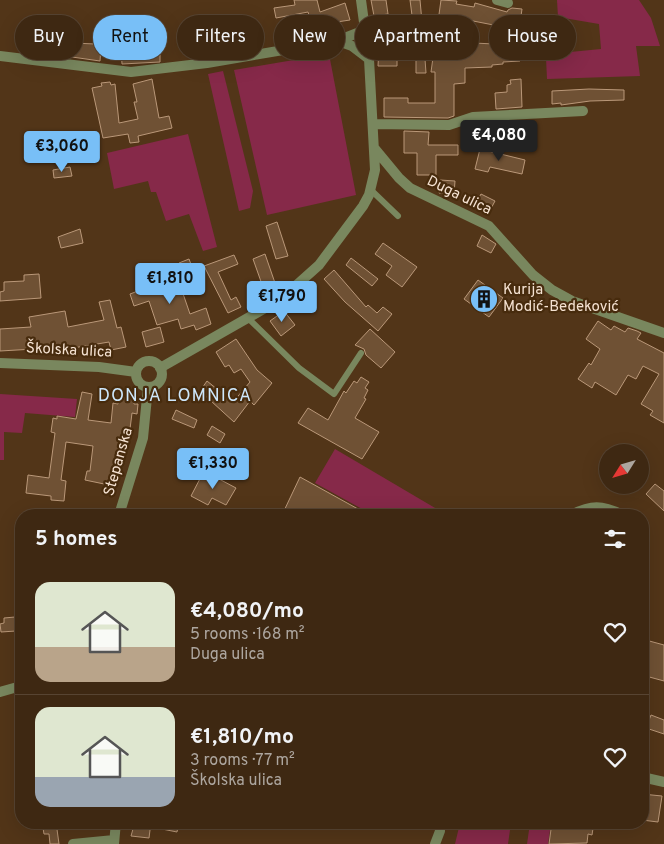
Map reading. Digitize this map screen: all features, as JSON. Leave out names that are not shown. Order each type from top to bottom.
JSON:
[{"type":"street","points":[[361,0],[363,15]]},
{"type":"street","points":[[0,56],[131,72],[207,63],[274,52]]},
{"type":"street","points":[[136,372],[140,384],[148,387],[160,381],[160,368],[182,354],[249,319],[281,299],[318,265],[363,206],[371,190],[375,170],[369,60]]},
{"type":"street","points":[[373,124],[449,125],[473,117],[583,111]]},
{"type":"street","name":"Duga ulica","points":[[375,149],[399,178],[410,188],[447,208],[476,218],[489,226],[533,275],[552,290],[572,300],[664,334]]},
{"type":"street","name":"Školska ulica","points":[[0,362],[99,367],[136,372],[140,364],[149,361],[160,368]]},
{"type":"street","name":"Stepanska","points":[[121,509],[143,438],[148,387]]},
{"type":"street","points":[[0,692],[15,688]]},
{"type":"street","points":[[649,779],[664,782]]},
{"type":"street","points":[[73,844],[114,842],[115,829]]},
{"type":"street","points":[[435,844],[440,829]]},
{"type":"lane","points":[[371,190],[398,216]]},
{"type":"lane","points":[[249,319],[299,368],[334,394],[361,353]]},
{"type":"lane","points":[[578,509],[597,504],[616,509]]},
{"type":"shaded area","points":[[557,0],[639,0],[651,18],[660,46],[636,46],[640,76],[547,79],[546,60],[576,60],[576,51],[601,49],[599,24],[576,20],[576,15],[558,15]]},
{"type":"shaded area","points":[[293,60],[330,60],[356,195],[267,215],[234,70]]},
{"type":"shaded area","points":[[223,71],[253,191],[250,208],[239,211],[208,74]]},
{"type":"shaded area","points":[[188,134],[217,247],[203,251],[189,214],[166,221],[156,192],[151,192],[148,181],[114,189],[107,153]]},
{"type":"shaded area","points":[[0,394],[77,399],[75,417],[25,413],[22,433],[4,432],[4,460],[0,460]]},
{"type":"shaded area","points":[[335,449],[437,509],[362,509],[315,483]]},
{"type":"shaded area","points":[[459,829],[510,829],[508,844],[455,844]]},
{"type":"shaded area","points":[[529,829],[550,829],[548,844],[527,844]]},
{"type":"building","points":[[294,0],[317,0],[320,12],[345,3],[350,20],[345,21],[345,15],[309,15],[308,12],[292,15],[275,15],[274,8],[295,5]]},
{"type":"building","points":[[371,0],[386,0],[388,14],[374,15]]},
{"type":"building","points":[[410,0],[420,0],[421,15],[412,15]]},
{"type":"building","points":[[441,0],[457,1],[456,4],[474,7],[475,3],[507,12],[512,8],[522,9],[521,15],[489,15],[489,24],[479,22],[479,15],[439,15]]},
{"type":"building","points":[[83,43],[93,44],[93,60],[83,59]]},
{"type":"building","points":[[479,43],[489,44],[489,60],[520,60],[503,62],[503,64],[492,65],[492,67],[465,68],[465,83],[454,84],[454,116],[448,118],[384,117],[384,98],[408,98],[408,103],[435,103],[435,72],[431,72],[433,60],[479,60]]},
{"type":"building","points":[[122,60],[160,60],[160,62],[122,64]]},
{"type":"building","points":[[378,60],[397,60],[397,66],[378,66]]},
{"type":"building","points":[[416,60],[425,60],[426,73],[416,73]]},
{"type":"building","points":[[152,79],[159,118],[169,116],[172,128],[138,136],[139,142],[130,143],[128,134],[103,138],[92,88],[102,86],[101,83],[110,82],[111,85],[115,84],[119,123],[138,119],[134,102],[137,102],[133,84]]},
{"type":"building","points":[[521,79],[522,107],[496,109],[495,93],[507,92],[507,85],[511,84],[510,80]]},
{"type":"building","points":[[624,90],[624,100],[552,104],[552,91]]},
{"type":"building","points":[[404,131],[429,132],[428,145],[458,145],[458,155],[436,155],[436,175],[417,175],[417,153],[404,153]]},
{"type":"building","points":[[480,149],[525,160],[522,174],[490,167],[488,172],[475,169]]},
{"type":"building","points":[[70,167],[72,176],[54,178],[53,170]]},
{"type":"building","points":[[440,180],[455,181],[454,194],[439,193]]},
{"type":"building","points":[[481,194],[495,201],[488,214],[474,206]]},
{"type":"building","points":[[277,222],[288,256],[276,259],[266,226]]},
{"type":"building","points":[[80,229],[83,243],[61,248],[58,237]]},
{"type":"building","points":[[482,235],[496,244],[491,253],[477,246]]},
{"type":"building","points":[[383,243],[417,267],[402,287],[386,275],[392,266],[375,254]]},
{"type":"building","points":[[265,254],[275,283],[272,284],[273,287],[264,290],[253,259]]},
{"type":"building","points":[[234,255],[238,264],[218,272],[231,300],[236,297],[241,307],[228,313],[204,266]]},
{"type":"building","points":[[351,258],[378,279],[372,286],[346,265]]},
{"type":"building","points":[[189,259],[195,275],[185,279],[179,263]]},
{"type":"building","points":[[334,270],[366,307],[368,305],[377,313],[383,307],[392,314],[378,331],[345,302],[324,279]]},
{"type":"building","points":[[39,274],[41,298],[0,301],[0,292],[4,291],[4,282],[24,281],[24,275]]},
{"type":"building","points":[[166,277],[168,282],[178,279],[190,314],[206,308],[211,324],[196,330],[194,325],[181,329],[178,319],[157,325],[149,301],[134,306],[130,294],[154,285],[153,281]]},
{"type":"building","name":"Kurija Modić-Bedeković","points":[[478,280],[503,298],[489,317],[464,299]]},
{"type":"building","points":[[110,300],[117,328],[121,327],[126,347],[111,350],[109,342],[61,350],[35,352],[34,349],[0,351],[0,329],[31,327],[29,317],[65,311],[68,327],[104,320],[99,302]]},
{"type":"building","points":[[284,311],[295,325],[281,336],[270,321]]},
{"type":"building","points":[[598,321],[611,330],[614,326],[625,332],[628,328],[637,331],[641,333],[637,339],[664,353],[664,423],[650,415],[653,411],[641,404],[659,374],[643,366],[636,379],[628,375],[616,395],[595,382],[592,388],[578,379],[589,363],[591,365],[600,349],[586,339]]},
{"type":"building","points":[[160,327],[164,342],[146,347],[142,332]]},
{"type":"building","points":[[370,329],[395,352],[381,368],[366,355],[364,349],[355,345]]},
{"type":"building","points":[[236,339],[257,370],[272,383],[254,405],[250,401],[234,422],[200,391],[207,381],[233,402],[250,382],[241,369],[234,373],[229,365],[225,367],[216,352]]},
{"type":"building","points":[[361,377],[369,382],[365,388],[368,390],[364,398],[366,399],[355,418],[379,432],[362,459],[298,423],[308,408],[328,420],[344,391],[346,393],[354,381],[357,383]]},
{"type":"building","points":[[82,392],[92,394],[88,420],[111,423],[113,403],[118,404],[119,397],[134,399],[134,404],[138,404],[137,414],[132,413],[128,445],[119,443],[114,478],[110,477],[109,485],[85,480],[87,471],[90,471],[93,446],[66,442],[61,480],[66,481],[64,501],[51,500],[51,496],[26,493],[28,475],[49,478],[55,433],[51,432],[53,418],[57,419],[57,416],[76,419]]},
{"type":"building","points":[[176,410],[197,420],[194,428],[172,419]]},
{"type":"building","points":[[212,426],[225,434],[220,443],[207,435]]},
{"type":"building","points":[[204,471],[236,488],[226,505],[212,498],[208,505],[191,496]]},
{"type":"building","points":[[300,477],[358,509],[285,509]]},
{"type":"building","points":[[655,484],[664,491],[664,511],[646,494],[649,494],[649,491]]},
{"type":"building","points":[[15,617],[15,631],[1,632],[0,624],[4,623],[4,618]]},
{"type":"building","points":[[649,641],[664,645],[664,681],[649,677]]},
{"type":"building","points":[[651,715],[664,720],[664,734],[649,729]]},
{"type":"building","points":[[649,795],[662,796],[658,822],[649,821]]},
{"type":"building","points":[[43,829],[57,829],[59,844],[50,844],[49,834],[44,834]]},
{"type":"building","points":[[133,829],[150,829],[149,838],[131,836]]},
{"type":"building","points":[[162,829],[178,829],[177,832]]},
{"type":"building","points":[[551,829],[593,829],[592,835],[588,834],[587,843],[549,844]]},
{"type":"place","name":"Kurija Modić-Bedeković","points":[[484,299]]},
{"type":"district","name":"DONJA LOMNICA","points":[[175,396]]}]
